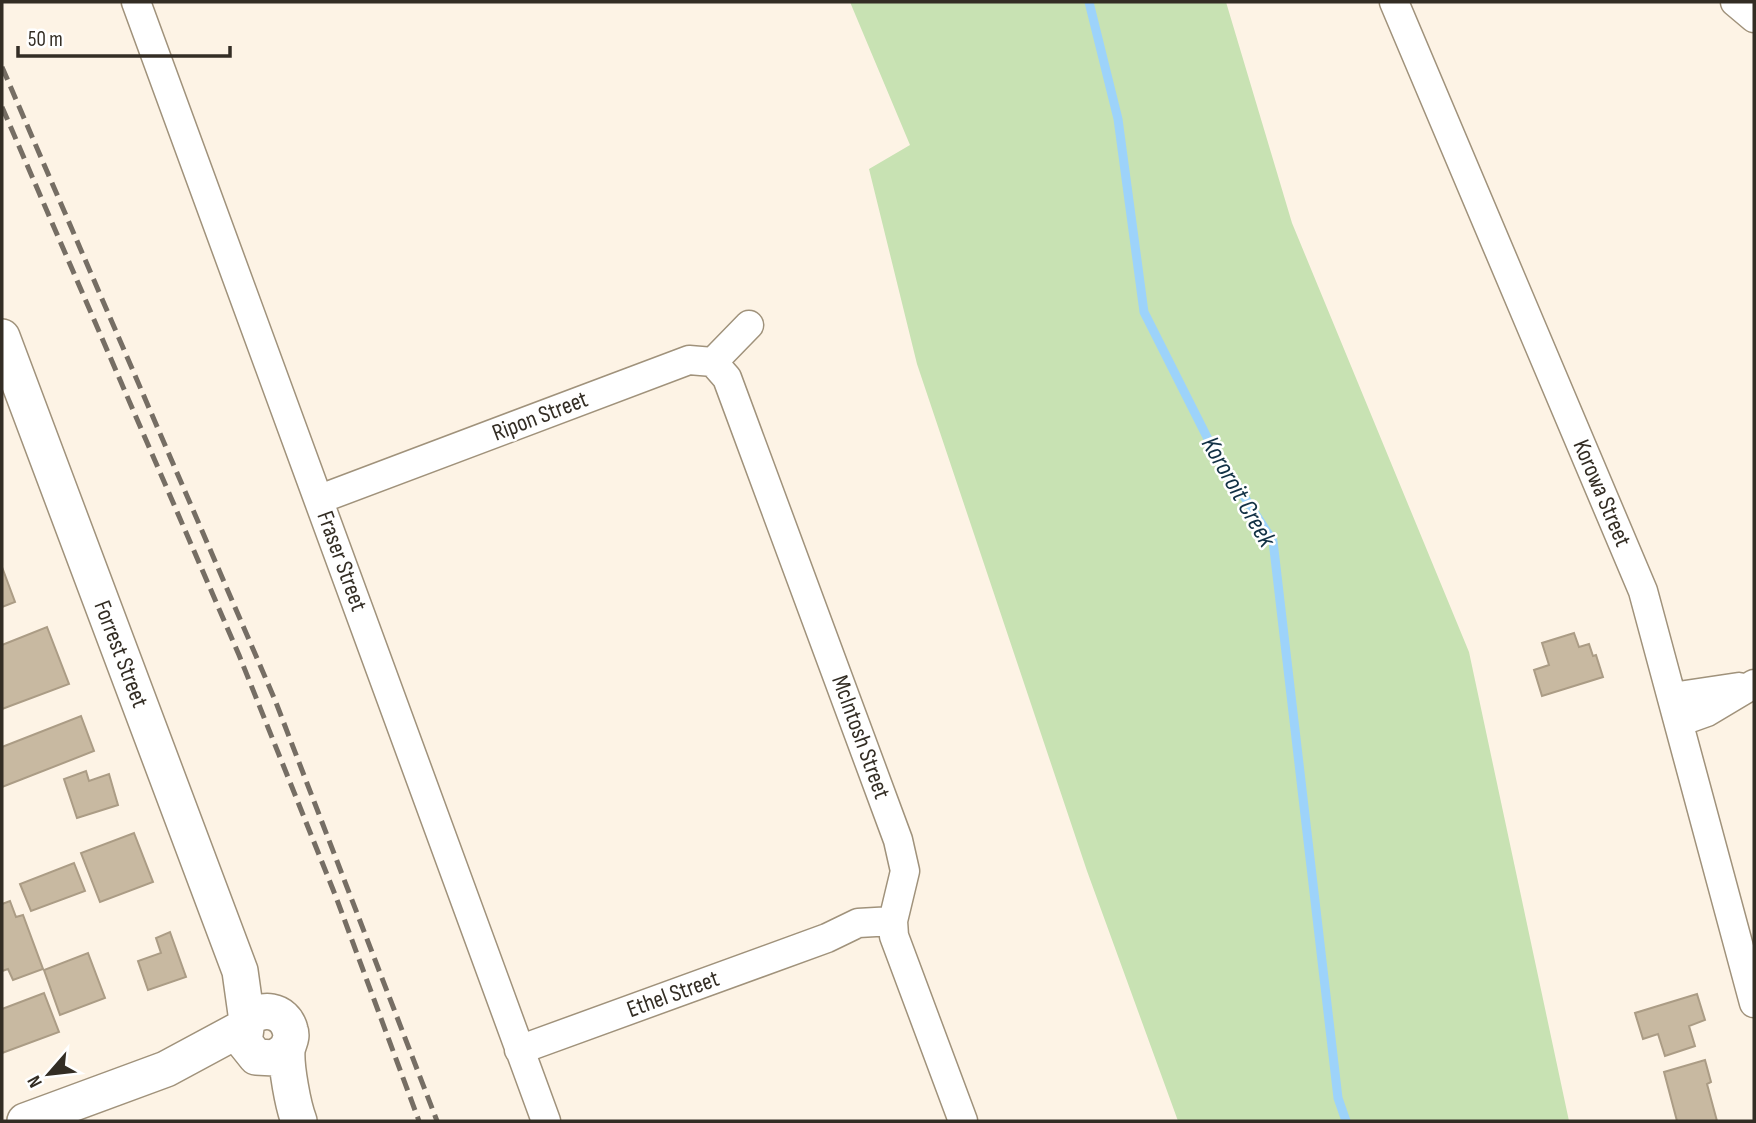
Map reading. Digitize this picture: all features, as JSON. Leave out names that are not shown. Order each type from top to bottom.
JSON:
[{"type":"street","name":"Fraser Street","points":[[136,2],[546,1121]]},
{"type":"street","name":"Korowa Street","points":[[1394,2],[1643,591],[1754,1003]]},
{"type":"street","points":[[1735,2],[1754,18]]},
{"type":"street","points":[[713,362],[749,325]]},
{"type":"street","name":"Forrest Street","points":[[2,337],[240,971],[260,1037],[298,1118]]},
{"type":"street","name":"Ripon Street","points":[[320,499],[689,360],[713,362]]},
{"type":"street","name":"McIntosh Street","points":[[713,362],[727,378],[898,840],[905,871],[894,929]]},
{"type":"street","points":[[1675,710],[1752,685]]},
{"type":"street","points":[[894,929],[963,1121]]},
{"type":"street","name":"Ethel Street","points":[[519,1050],[827,938],[894,929]]},
{"type":"street","points":[[25,1121],[260,1037]]},
{"type":"green space","points":[[850,2],[1226,2],[1292,223],[1469,652],[1569,1121],[1178,1121],[1087,871],[917,364],[869,169],[910,145]]},
{"type":"building","points":[[2,567],[15,602],[2,607]]},
{"type":"building","points":[[47,627],[69,684],[2,709],[2,645]]},
{"type":"building","points":[[1574,633],[1579,647],[1589,644],[1593,656],[1596,655],[1603,677],[1542,696],[1534,670],[1549,665],[1542,643]]},
{"type":"building","points":[[81,716],[94,751],[2,787],[2,747]]},
{"type":"building","points":[[86,771],[89,781],[109,774],[118,805],[77,818],[64,779]]},
{"type":"building","points":[[134,833],[153,882],[100,902],[81,853]]},
{"type":"building","points":[[74,863],[85,891],[31,911],[20,884]]},
{"type":"building","points":[[10,901],[16,917],[23,915],[43,969],[13,980],[8,969],[2,971],[2,904]]},
{"type":"building","points":[[170,932],[186,977],[148,990],[138,961],[161,953],[156,938]]},
{"type":"building","points":[[88,953],[105,998],[60,1015],[44,970]]},
{"type":"building","points":[[44,993],[59,1032],[2,1053],[2,1009]]},
{"type":"building","points":[[1697,994],[1705,1020],[1689,1026],[1695,1046],[1665,1056],[1658,1034],[1643,1039],[1635,1013]]},
{"type":"building","points":[[1705,1060],[1711,1082],[1707,1084],[1717,1121],[1677,1121],[1664,1072]]},
{"type":"waterway","name":"Kororoit Creek","points":[[1089,2],[1118,119],[1144,312],[1212,447],[1273,541],[1338,1098],[1346,1121]]},
{"type":"railway","points":[[2,67],[275,700],[437,1121]]},
{"type":"railway","points":[[2,107],[239,655],[336,897],[419,1121]]}]
